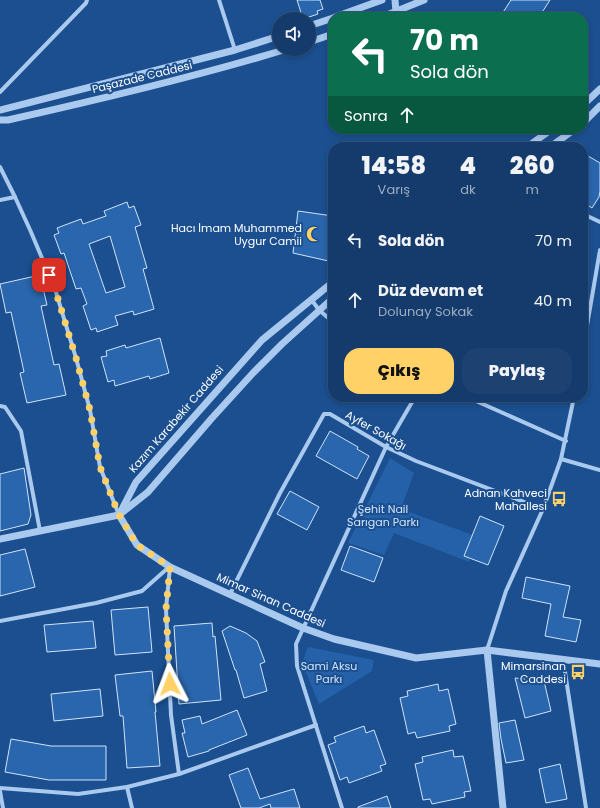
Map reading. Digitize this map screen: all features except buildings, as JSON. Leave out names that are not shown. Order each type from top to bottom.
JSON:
[{"type":"street","points":[[0,92],[86,3],[87,0]]},
{"type":"street","points":[[219,0],[238,64]]},
{"type":"street","points":[[348,12],[382,0]]},
{"type":"street","points":[[395,0],[396,12],[424,0]]},
{"type":"street","points":[[316,23],[328,19]]},
{"type":"street","points":[[316,40],[328,36]]},
{"type":"street","name":"Paşazade Caddesi","points":[[0,110],[235,50],[272,38]]},
{"type":"street","name":"Paşazade Caddesi","points":[[0,120],[8,120],[114,96],[238,64],[272,54]]},
{"type":"street","points":[[588,100],[600,89]]},
{"type":"street","points":[[588,118],[600,106]]},
{"type":"street","points":[[534,142],[545,134]]},
{"type":"street","points":[[557,142],[569,134]]},
{"type":"street","points":[[0,167],[31,232],[55,289],[90,410],[100,467],[119,515]]},
{"type":"street","points":[[0,200],[14,197]]},
{"type":"street","points":[[588,216],[600,222]]},
{"type":"street","points":[[588,323],[597,276],[600,250]]},
{"type":"street","name":"Kazım Karabekir Caddesi","points":[[119,515],[136,482],[262,340],[328,286]]},
{"type":"street","points":[[311,299],[318,310],[328,318]]},
{"type":"street","points":[[0,539],[119,515],[148,492],[248,379],[282,344],[328,302]]},
{"type":"street","points":[[342,808],[297,666],[296,644],[386,447],[412,402]]},
{"type":"street","points":[[478,402],[566,441]]},
{"type":"street","points":[[503,808],[487,650],[506,591],[543,509],[561,459],[573,402]]},
{"type":"street","points":[[0,406],[5,407],[20,431],[40,531]]},
{"type":"street","name":"Ayfer Sokağı","points":[[230,594],[280,493],[324,414],[330,414],[386,447],[416,461],[543,509]]},
{"type":"street","points":[[561,459],[600,470]]},
{"type":"street","name":"Mimar Sinan Caddesi","points":[[119,515],[137,545],[170,567],[303,628],[334,639],[416,658],[487,650],[600,664]]},
{"type":"street","points":[[0,621],[96,603],[142,591],[170,567]]},
{"type":"street","points":[[170,567],[166,609],[171,714],[178,774]]},
{"type":"street","points":[[563,659],[586,808]]},
{"type":"street","points":[[0,788],[78,794],[127,788],[178,774],[316,725]]},
{"type":"street","points":[[127,788],[132,808]]},
{"type":"street","points":[[0,791],[3,808]]},
{"type":"green space","name":"Şehit Nail Sarıgan Parkı","points":[[390,458],[414,473],[401,509],[476,536],[469,562],[394,533],[384,555],[348,543]]},
{"type":"green space","name":"Sami Aksu Parkı","points":[[308,647],[374,660],[372,671],[319,704],[302,663]]},
{"type":"place","name":"Hacı İmam Muhammed Uygur Camii","points":[[314,234]]},
{"type":"place","name":"Adnan Kahveci Mahallesi","points":[[559,499]]},
{"type":"place","name":"Mimarsinan Caddesi","points":[[578,672]]},
{"type":"route","points":[[49,275],[55,289],[76,358],[90,410],[100,467],[119,515],[137,545],[170,567],[166,609],[170,684]]}]
